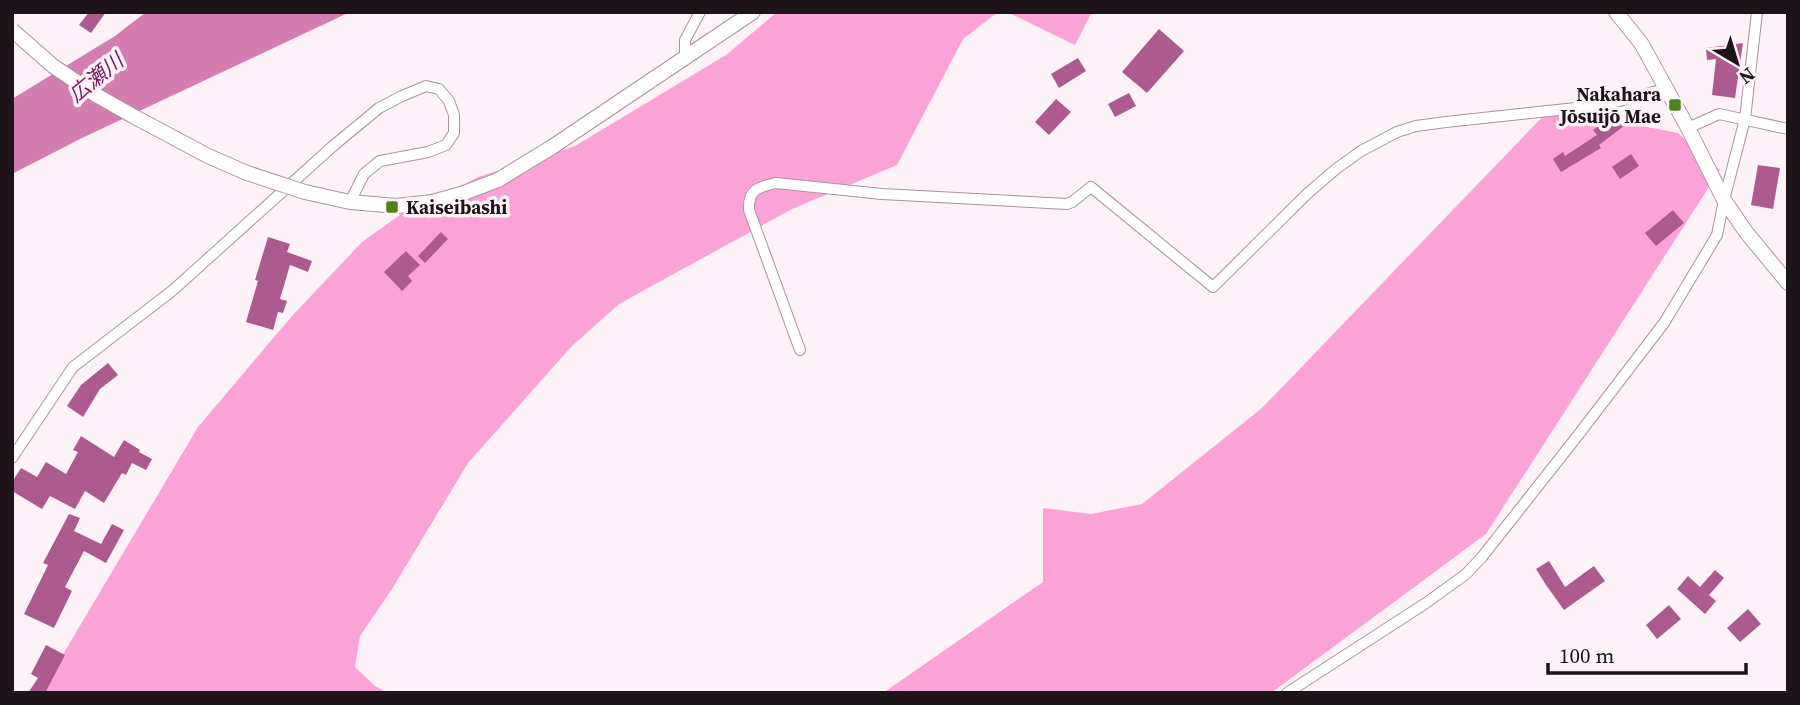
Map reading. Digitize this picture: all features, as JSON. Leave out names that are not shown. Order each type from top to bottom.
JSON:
[{"type":"street","points":[[685,57],[685,40],[700,12]]},
{"type":"street","points":[[12,30],[53,66],[96,94],[208,156],[247,173],[305,192],[350,202],[397,206],[432,202],[498,180],[563,140],[753,12]]},
{"type":"street","points":[[1616,12],[1641,43],[1724,200],[1746,232],[1788,283]]},
{"type":"street","points":[[1287,693],[1466,574],[1664,323],[1717,235],[1745,120],[1757,12]]},
{"type":"street","points":[[12,458],[73,367],[172,291],[379,108],[426,86],[439,89],[449,101],[454,115],[454,132],[446,145],[428,152],[380,161],[364,174],[350,202]]},
{"type":"street","points":[[800,350],[749,210],[751,194],[761,186],[776,183],[881,194],[1066,204],[1091,187],[1213,287],[1308,193],[1361,151],[1397,132],[1446,122],[1604,105],[1665,89]]},
{"type":"street","points":[[1688,128],[1719,114],[1788,129]]},
{"type":"shaded area","points":[[777,12],[998,12],[963,39],[897,165],[792,209],[619,304],[571,347],[468,463],[392,589],[360,636],[355,667],[375,686],[388,693],[40,693],[198,427],[292,316],[362,242],[411,207],[432,202],[478,177],[575,146],[726,55]]},
{"type":"shaded area","points":[[1007,12],[1092,12],[1075,45]]},
{"type":"shaded area","points":[[1551,108],[1678,133],[1720,170],[1486,534],[1271,693],[883,693],[1043,582],[1043,508],[1091,514],[1142,504],[1262,408]]},
{"type":"water","name":"広瀬川","points":[[146,12],[350,12],[82,138],[12,174],[12,99],[115,36]]},
{"type":"building","points":[[89,12],[106,12],[91,33],[79,25]]},
{"type":"building","points":[[1159,29],[1184,51],[1147,93],[1122,72]]},
{"type":"building","points":[[1743,43],[1735,98],[1712,95],[1716,59],[1707,60],[1706,48]]},
{"type":"building","points":[[1078,58],[1086,71],[1059,88],[1051,74]]},
{"type":"building","points":[[1129,93],[1136,106],[1115,117],[1108,104]]},
{"type":"building","points":[[1056,99],[1071,112],[1049,135],[1035,122]]},
{"type":"building","points":[[1615,114],[1624,126],[1599,145],[1601,148],[1561,172],[1553,159],[1563,152],[1565,156],[1597,135],[1593,130]]},
{"type":"building","points":[[1631,154],[1639,166],[1620,179],[1612,167]]},
{"type":"building","points":[[1758,165],[1780,168],[1773,209],[1751,205]]},
{"type":"building","points":[[1673,210],[1684,223],[1656,246],[1645,233]]},
{"type":"building","points":[[441,232],[448,239],[425,263],[418,256]]},
{"type":"building","points":[[268,237],[290,244],[287,252],[312,261],[308,272],[290,265],[280,299],[287,301],[283,313],[278,312],[273,330],[246,322]]},
{"type":"building","points":[[406,251],[420,265],[408,276],[412,281],[402,291],[384,272]]},
{"type":"building","points":[[108,363],[118,375],[100,389],[83,417],[67,406],[81,385]]},
{"type":"building","points":[[81,436],[114,457],[124,440],[152,459],[146,470],[132,463],[126,475],[122,473],[104,503],[85,491],[75,509],[50,496],[42,509],[12,491],[12,482],[21,468],[37,477],[46,462],[66,474],[78,452],[73,450]]},
{"type":"building","points":[[69,514],[80,518],[74,531],[101,544],[112,524],[124,530],[106,563],[84,551],[65,587],[72,591],[54,628],[24,614],[48,565],[43,563]]},
{"type":"building","points":[[1549,561],[1565,587],[1594,566],[1605,581],[1564,610],[1536,569]]},
{"type":"building","points":[[1715,570],[1724,578],[1709,595],[1716,601],[1705,614],[1677,589],[1688,576],[1700,587]]},
{"type":"building","points":[[1669,605],[1681,619],[1657,639],[1646,625]]},
{"type":"building","points":[[1748,609],[1761,624],[1740,642],[1727,628]]},
{"type":"building","points":[[46,645],[65,655],[45,693],[28,693],[38,678],[31,674]]},
{"type":"place","name":"Nakahara Jōsuijō Mae","points":[[1675,105]]},
{"type":"place","name":"Kaiseibashi","points":[[392,207]]}]
